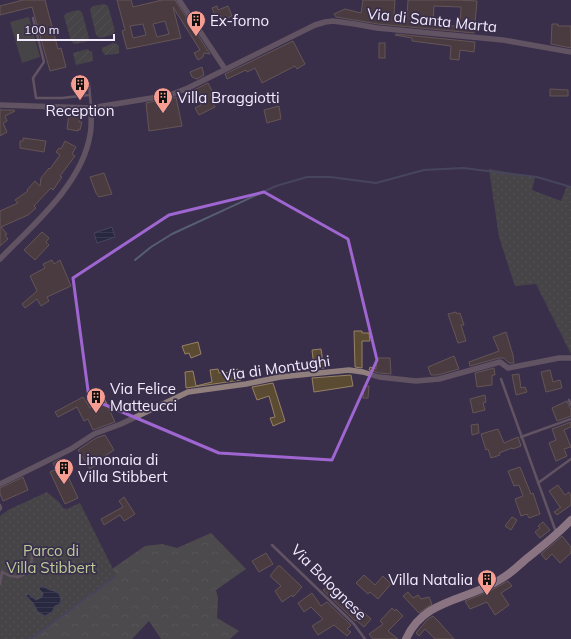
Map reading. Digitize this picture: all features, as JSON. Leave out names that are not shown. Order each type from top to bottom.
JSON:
[{"type":"main road","points":[[406,639],[414,625],[424,614],[441,605],[490,586],[502,579],[557,534],[571,520]]},
{"type":"street","points":[[179,0],[225,70]]},
{"type":"street","name":"Via di Santa Marta","points":[[0,105],[91,108],[170,95],[325,22],[503,40],[571,52]]},
{"type":"street","points":[[0,259],[58,198],[76,173],[83,159],[89,140],[91,130],[91,108]]},
{"type":"street","name":"Via di Montughi","points":[[0,484],[71,449],[94,434],[121,424],[188,392],[280,378],[349,370],[363,372],[378,377],[416,380],[439,379],[500,362],[508,368],[559,358],[571,358]]},
{"type":"lane","points":[[32,18],[44,62],[33,78],[36,98],[62,98],[89,95]]},
{"type":"lane","points":[[89,84],[91,108]]},
{"type":"lane","points":[[501,379],[557,534]]},
{"type":"lane","points":[[569,400],[571,405]]},
{"type":"lane","points":[[521,437],[571,419]]},
{"type":"lane","points":[[538,483],[571,459]]},
{"type":"lane","points":[[0,505],[0,510]]},
{"type":"lane","name":"Via Bolognese","points":[[272,545],[354,624],[365,639]]},
{"type":"lane","points":[[0,584],[1,571],[14,576],[23,574],[28,570],[31,563],[31,550]]},
{"type":"highlighted area","points":[[264,192],[348,239],[377,360],[332,460],[219,453],[89,398],[73,278],[169,215]]},
{"type":"green space","points":[[104,4],[108,6],[115,31],[112,35],[100,38],[96,35],[90,10],[93,6]]},
{"type":"green space","points":[[78,10],[82,12],[89,38],[86,42],[74,44],[71,41],[64,16],[67,13]]},
{"type":"green space","points":[[29,17],[40,57],[22,63],[10,22]]},
{"type":"green space","points":[[113,43],[119,46],[119,53],[105,55],[102,48]]},
{"type":"green space","points":[[88,49],[89,51],[92,51],[93,61],[76,65],[73,53]]},
{"type":"green space","points":[[489,169],[535,177],[532,190],[561,201],[567,186],[571,188],[571,354],[536,284],[515,286],[499,237]]},
{"type":"green space","name":"Parco di Villa Stibbert","points":[[47,492],[60,503],[63,508],[67,509],[80,503],[116,575],[29,639],[0,639],[0,516],[8,510]]},
{"type":"green space","points":[[211,533],[246,569],[216,590],[218,598],[217,618],[239,631],[230,639],[161,639],[149,621],[132,639],[29,639],[115,575],[112,569],[145,546],[162,544],[177,548]]},
{"type":"water","points":[[112,227],[115,237],[97,243],[94,233]]},
{"type":"water","points":[[41,586],[55,591],[59,594],[61,599],[60,604],[55,606],[52,612],[45,616],[38,612],[33,603],[26,596],[28,594],[36,600],[42,597],[43,593],[39,589]]},
{"type":"building","points":[[23,0],[45,0],[58,49],[61,48],[66,67],[50,71],[32,7],[0,15],[0,6]]},
{"type":"building","points":[[117,0],[131,0],[133,7],[162,0],[175,0],[210,54],[204,53],[203,57],[198,60],[194,53],[200,50],[173,7],[181,38],[127,49],[122,31],[125,30]],"holes":[[[165,21],[169,34],[157,37],[153,24]],[[143,24],[146,35],[133,38],[130,26]]]},
{"type":"building","points":[[363,0],[395,0],[394,15],[407,16],[408,0],[477,1],[474,33],[378,24],[336,17],[334,14],[345,9],[361,13]],"holes":[[[434,6],[461,7],[460,27],[433,23]]]},
{"type":"building","points":[[217,6],[218,10],[228,6],[232,16],[222,20],[221,16],[216,18],[212,8]]},
{"type":"building","points":[[552,24],[558,24],[558,26],[571,26],[571,48],[551,44]]},
{"type":"building","points":[[395,35],[475,42],[474,52],[460,50],[459,60],[450,59],[451,46],[412,41],[412,38]]},
{"type":"building","points":[[293,41],[305,64],[297,69],[295,66],[262,83],[255,68],[247,72],[246,70],[227,79],[225,74]]},
{"type":"building","points":[[379,43],[385,43],[385,58],[379,58]]},
{"type":"building","points":[[202,67],[204,75],[197,79],[192,77],[190,72]]},
{"type":"building","points":[[208,83],[213,93],[210,94],[215,107],[199,115],[195,108],[201,105],[194,90]]},
{"type":"building","points":[[550,89],[568,90],[568,96],[550,96]]},
{"type":"building","name":"Villa Braggiotti","points":[[176,97],[182,126],[149,131],[146,103]]},
{"type":"building","points":[[279,106],[281,119],[267,123],[264,110]]},
{"type":"building","points":[[0,109],[15,111],[5,116],[7,121],[3,123],[7,132],[0,136]]},
{"type":"building","points":[[112,109],[113,113],[99,115],[98,111]]},
{"type":"building","points":[[69,113],[81,115],[79,122],[82,122],[80,130],[67,129]]},
{"type":"building","points":[[23,138],[46,141],[44,152],[20,148],[20,141],[23,141]]},
{"type":"building","points":[[65,141],[76,147],[72,154],[75,156],[60,176],[62,177],[53,190],[51,188],[34,206],[36,208],[28,215],[1,227],[7,234],[5,235],[8,239],[0,246],[0,211],[18,203],[15,200],[28,191],[27,190],[35,181],[40,186],[41,178],[49,168],[50,169],[60,155],[56,152],[59,148],[61,149]]},
{"type":"building","points":[[104,173],[112,194],[99,197],[90,177]]},
{"type":"building","points":[[42,232],[49,238],[46,242],[49,245],[35,260],[24,250]]},
{"type":"building","points":[[52,260],[54,264],[60,260],[71,286],[47,297],[49,301],[41,306],[37,299],[25,308],[22,304],[37,291],[30,276],[45,268],[43,264]]},
{"type":"building","points":[[456,312],[457,314],[460,313],[464,325],[461,325],[466,341],[458,343],[448,314]]},
{"type":"building","points":[[354,331],[369,333],[370,341],[362,341],[362,368],[355,367]]},
{"type":"building","points":[[506,332],[514,363],[509,363],[504,358],[499,358],[470,366],[469,362],[499,351],[493,337]]},
{"type":"building","points":[[198,342],[201,354],[191,358],[189,353],[185,354],[182,346]]},
{"type":"building","points":[[321,349],[324,368],[295,371],[295,369],[314,367],[312,350]]},
{"type":"building","points":[[454,356],[459,369],[438,375],[431,375],[428,367]]},
{"type":"building","points":[[377,358],[390,358],[391,374],[369,370],[370,367],[376,369]]},
{"type":"building","points":[[494,368],[495,375],[492,375],[492,385],[477,387],[475,373]]},
{"type":"building","points":[[218,369],[219,373],[233,372],[232,371],[238,369],[241,380],[186,388],[185,372],[193,371],[196,386],[212,382],[210,370]]},
{"type":"building","points":[[550,370],[553,382],[560,380],[562,388],[546,392],[541,372]]},
{"type":"building","points":[[519,374],[521,388],[525,387],[527,392],[516,395],[512,375]]},
{"type":"building","points":[[351,375],[353,386],[314,392],[312,378]]},
{"type":"building","points":[[273,383],[285,421],[273,426],[270,418],[275,417],[269,396],[257,400],[252,387]]},
{"type":"building","points":[[364,386],[369,386],[368,398],[363,398]]},
{"type":"building","points":[[485,395],[486,402],[483,403],[485,410],[473,413],[470,399]]},
{"type":"building","name":"Via Felice Matteucci","points":[[83,397],[90,408],[105,400],[115,422],[93,430],[88,419],[84,421],[77,407],[58,417],[55,412]]},
{"type":"building","points":[[567,401],[571,410],[571,416],[557,421],[552,408]]},
{"type":"building","points":[[571,422],[571,427],[564,430],[571,447],[564,449],[567,456],[556,461],[549,443],[556,440],[552,429]]},
{"type":"building","points":[[478,424],[479,433],[472,435],[471,425]]},
{"type":"building","points":[[498,429],[504,443],[518,437],[521,446],[499,453],[500,455],[491,458],[488,449],[486,450],[481,434]]},
{"type":"building","points":[[105,435],[114,450],[105,456],[107,458],[90,469],[78,450],[96,438]]},
{"type":"building","name":"Limonaia di Villa Stibbert","points":[[60,459],[78,498],[65,504],[50,472],[56,469],[53,463]]},
{"type":"building","points":[[520,467],[531,494],[533,493],[540,514],[529,518],[527,514],[521,516],[515,499],[523,496],[519,485],[514,486],[508,471]]},
{"type":"building","points":[[23,477],[28,490],[3,501],[0,494],[0,488]]},
{"type":"building","points":[[558,485],[565,495],[569,492],[571,496],[571,505],[557,515],[554,512],[561,507],[549,491]]},
{"type":"building","points":[[124,497],[135,514],[124,521],[120,515],[104,525],[101,519],[123,507],[119,501]]},
{"type":"building","points":[[512,517],[517,520],[511,530],[505,526]]},
{"type":"building","points":[[543,522],[550,530],[540,538],[535,532],[540,528],[538,526]]},
{"type":"building","points":[[562,536],[571,547],[571,553],[560,563],[552,554],[546,560],[541,554]]},
{"type":"building","points":[[266,553],[273,564],[259,572],[252,561]]},
{"type":"building","points":[[278,566],[280,566],[302,587],[293,597],[292,595],[282,602],[275,591],[281,586],[270,576]]},
{"type":"building","points":[[364,575],[375,585],[383,576],[391,584],[378,599],[370,592],[368,594],[356,583]]},
{"type":"building","name":"Villa Natalia","points":[[508,581],[512,586],[501,593],[509,605],[495,615],[487,602],[470,609],[465,601],[490,591]]},
{"type":"building","points":[[334,585],[371,619],[364,627],[356,620],[355,621],[323,590],[328,586],[331,589]]},
{"type":"building","points":[[408,592],[413,598],[418,595],[421,599],[429,597],[432,604],[419,613],[403,596]]},
{"type":"building","points":[[312,593],[321,606],[327,602],[351,625],[347,629],[351,632],[347,636],[334,625],[318,635],[312,626],[323,619],[311,607],[304,612],[298,603]]},
{"type":"building","points":[[392,608],[395,611],[396,609],[403,616],[388,631],[398,639],[373,639],[369,634],[383,624],[380,621]]},
{"type":"building","points":[[433,616],[454,639],[435,639],[425,629],[419,636],[416,633],[427,620]]},
{"type":"waterway","points":[[135,260],[151,247],[172,234],[276,186],[307,177],[330,177],[376,183],[424,170],[463,168],[537,177],[571,187]]},
{"type":"waterway","points":[[31,639],[116,576]]},
{"type":"place","name":"Ex-forno","points":[[196,37]]},
{"type":"place","name":"Reception","points":[[80,101]]},
{"type":"place","name":"Villa Braggiotti","points":[[163,114]]},
{"type":"place","name":"Via Felice Matteucci","points":[[96,414]]},
{"type":"place","name":"Limonaia di Villa Stibbert","points":[[64,485]]},
{"type":"place","name":"Villa Natalia","points":[[487,596]]}]
